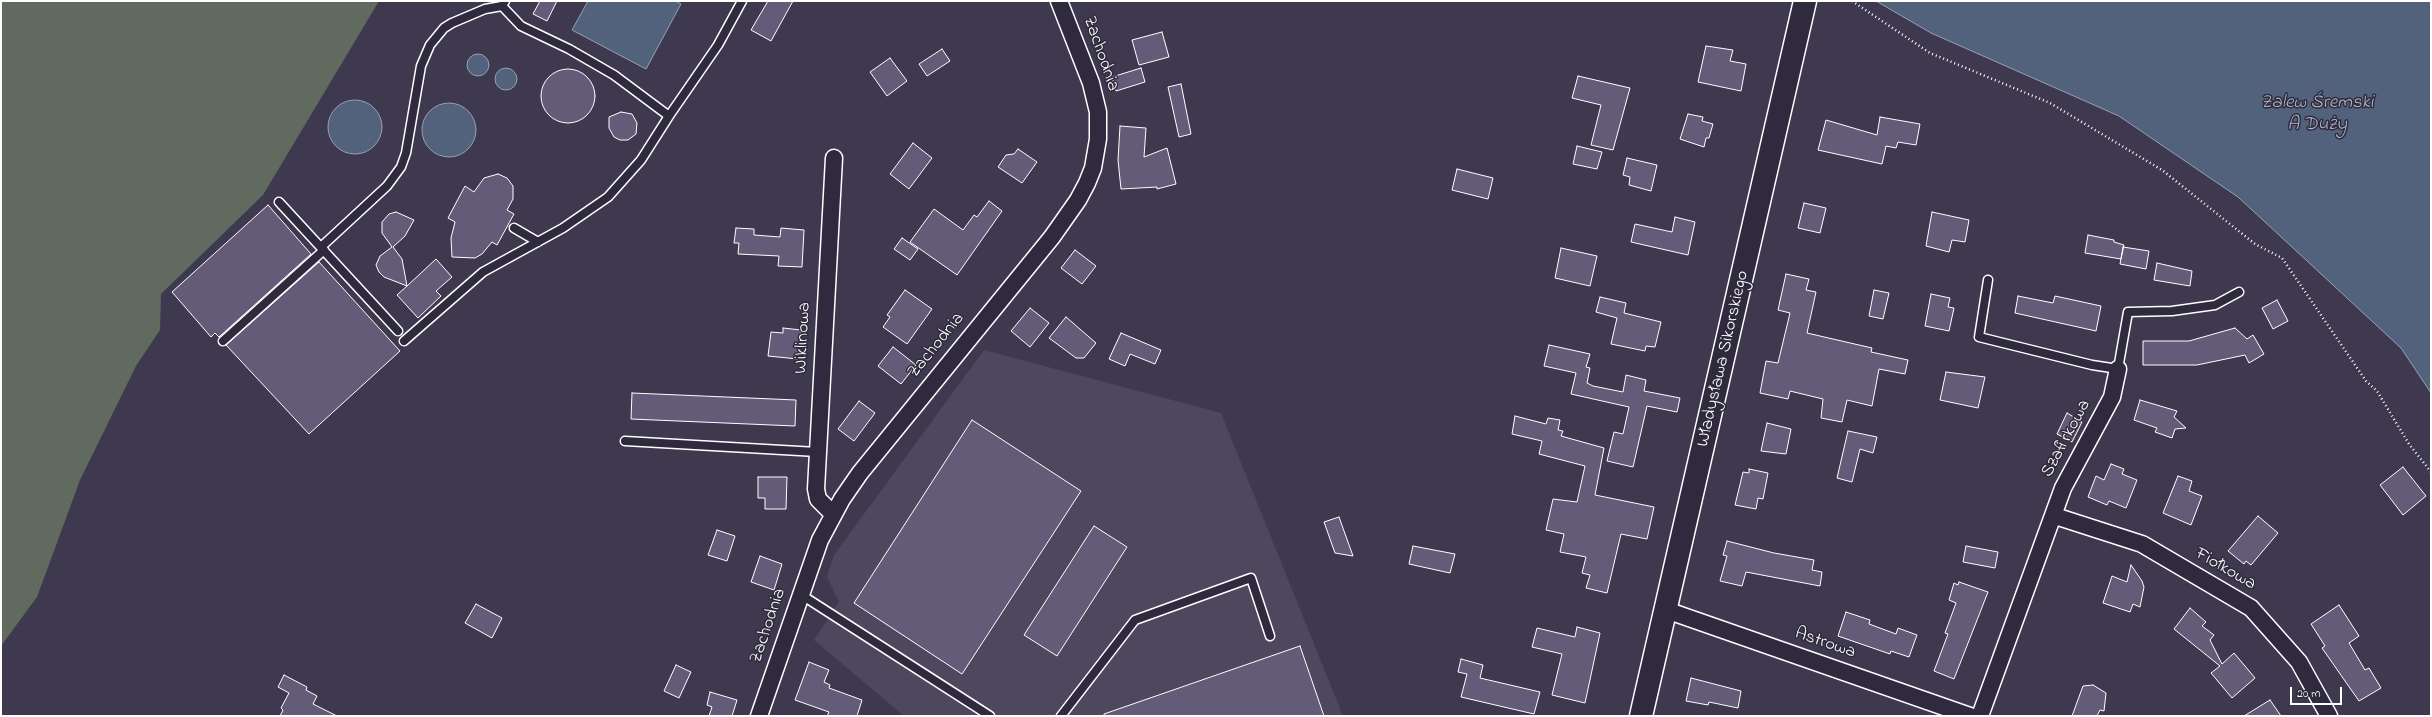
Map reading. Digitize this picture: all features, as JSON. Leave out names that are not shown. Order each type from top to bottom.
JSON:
[{"type":"main road","name":"Władysława Sikorskiego","points":[[1641,716],[1805,1]]},
{"type":"street","name":"Zachodnia","points":[[759,716],[800,594],[820,540],[833,514],[860,473],[1052,237],[1078,200],[1087,183],[1092,168],[1098,139],[1098,112],[1091,83],[1059,1]]},
{"type":"street","name":"Wiklinowa","points":[[833,514],[822,505],[816,494],[834,158]]},
{"type":"street","name":"Szafirkowa","points":[[1980,716],[2063,488],[2112,397],[2118,369]]},
{"type":"street","name":"Fiołkowa","points":[[2054,516],[2142,544],[2251,608],[2298,662],[2329,716]]},
{"type":"street","name":"Astrowa","points":[[1666,610],[1970,716]]},
{"type":"lane","points":[[404,341],[483,272],[581,218],[613,193],[641,160],[669,116],[718,45],[742,1]]},
{"type":"lane","points":[[223,341],[387,186],[401,167],[406,153],[421,66],[430,45],[444,28],[462,18],[504,3],[521,26],[614,75],[669,116]]},
{"type":"lane","points":[[279,202],[398,330]]},
{"type":"lane","points":[[514,228],[538,242]]},
{"type":"lane","points":[[1988,280],[1979,338],[2092,365],[2118,369],[2128,312],[2172,311],[2215,305],[2239,292]]},
{"type":"lane","points":[[625,441],[818,452]]},
{"type":"lane","points":[[1061,716],[1135,620],[1251,578],[1270,636]]},
{"type":"lane","points":[[800,594],[990,716]]},
{"type":"path","points":[[1852,1],[1930,53],[2050,103],[2162,170],[2254,244],[2282,258],[2366,381],[2377,391],[2409,444],[2431,472]]},
{"type":"shaded area","points":[[984,350],[1221,413],[1343,716],[904,716],[814,640],[839,602],[827,577],[834,555]]},
{"type":"green space","points":[[1,1],[379,1],[263,195],[161,294],[160,330],[136,366],[80,480],[37,597],[1,646]]},
{"type":"water","points":[[588,1],[675,1],[681,4],[646,69],[572,30]]},
{"type":"water","name":"Zalew Śremski A Duży","points":[[1876,1],[2431,1],[2431,393],[2401,348],[2238,197],[2119,116],[1931,33]]},
{"type":"water","points":[[478,54],[486,57],[489,65],[486,73],[478,76],[470,73],[467,65],[470,57]]},
{"type":"water","points":[[506,68],[514,71],[517,79],[514,87],[506,90],[498,87],[495,79],[498,71]]},
{"type":"water","points":[[350,100],[360,100],[370,104],[378,112],[382,122],[382,132],[378,142],[370,150],[360,154],[350,154],[340,150],[332,142],[328,132],[328,122],[332,112],[340,104]]},
{"type":"water","points":[[444,103],[454,103],[464,107],[472,115],[476,125],[476,135],[472,145],[464,153],[454,157],[444,157],[434,153],[426,145],[422,135],[422,125],[426,115],[434,107]]},
{"type":"building","points":[[540,1],[557,1],[547,21],[533,14]]},
{"type":"building","points":[[768,1],[793,1],[771,41],[751,30]]},
{"type":"building","points":[[1162,32],[1169,57],[1139,65],[1132,40]]},
{"type":"building","points":[[1706,46],[1733,50],[1730,61],[1746,64],[1741,91],[1698,82]]},
{"type":"building","points":[[942,49],[950,61],[927,76],[919,64]]},
{"type":"building","points":[[890,58],[907,81],[887,96],[870,72]]},
{"type":"building","points":[[1141,68],[1145,82],[1116,91],[1112,77]]},
{"type":"building","points":[[563,69],[573,69],[583,73],[591,81],[595,91],[595,101],[591,111],[583,119],[573,123],[563,123],[553,119],[545,111],[541,101],[541,91],[545,81],[553,73]]},
{"type":"building","points":[[1578,76],[1630,88],[1613,150],[1591,145],[1601,105],[1572,98]]},
{"type":"building","points":[[1181,84],[1191,134],[1179,137],[1168,87]]},
{"type":"building","points":[[621,112],[632,114],[637,123],[636,134],[628,140],[620,140],[614,137],[609,128],[609,117]]},
{"type":"building","points":[[1688,114],[1703,117],[1702,121],[1713,124],[1709,138],[1706,138],[1704,147],[1680,139]]},
{"type":"building","points":[[1880,117],[1920,124],[1916,145],[1898,142],[1896,148],[1886,146],[1882,164],[1818,150],[1826,120],[1877,135]]},
{"type":"building","points":[[1120,126],[1146,128],[1144,157],[1167,148],[1176,184],[1157,189],[1157,187],[1121,189],[1118,160]]},
{"type":"building","points":[[913,143],[932,158],[909,189],[890,174]]},
{"type":"building","points":[[1577,146],[1602,152],[1597,169],[1573,164]]},
{"type":"building","points":[[1018,149],[1037,162],[1022,183],[998,167],[1006,155],[1014,154]]},
{"type":"building","points":[[1627,158],[1657,165],[1651,191],[1629,185],[1630,177],[1623,175]]},
{"type":"building","points":[[1457,169],[1493,178],[1488,199],[1452,190]]},
{"type":"building","points":[[498,174],[507,178],[513,186],[513,199],[507,210],[514,214],[497,245],[492,242],[482,254],[475,258],[452,257],[451,238],[455,222],[448,218],[465,186],[474,192],[484,178]]},
{"type":"building","points":[[989,201],[1002,211],[957,275],[910,242],[934,209],[963,230],[974,215],[977,217]]},
{"type":"building","points":[[1804,203],[1826,208],[1820,233],[1798,228]]},
{"type":"building","points":[[268,205],[311,254],[219,337],[215,333],[211,337],[172,292]]},
{"type":"building","points":[[396,212],[414,220],[405,236],[393,247],[402,259],[407,286],[384,277],[379,272],[376,265],[380,256],[392,247],[382,233],[382,222],[389,214]]},
{"type":"building","points":[[1932,212],[1969,220],[1965,242],[1952,240],[1949,252],[1926,246]]},
{"type":"building","points":[[1675,217],[1695,222],[1688,255],[1631,242],[1635,224],[1672,232]]},
{"type":"building","points":[[736,228],[754,229],[754,235],[780,237],[781,228],[804,230],[802,267],[778,266],[779,256],[738,254],[739,243],[734,243]]},
{"type":"building","points":[[2088,235],[2114,240],[2114,242],[2124,245],[2121,259],[2085,253]]},
{"type":"building","points":[[902,238],[918,249],[910,260],[894,249]]},
{"type":"building","points":[[2123,247],[2149,251],[2146,269],[2120,264]]},
{"type":"building","points":[[1561,248],[1597,256],[1590,286],[1555,278]]},
{"type":"building","points":[[1075,250],[1096,266],[1082,284],[1061,268]]},
{"type":"building","points":[[436,259],[452,277],[436,291],[441,296],[418,318],[397,295]]},
{"type":"building","points":[[319,262],[400,351],[309,434],[226,345]]},
{"type":"building","points":[[2157,263],[2192,271],[2190,286],[2154,280]]},
{"type":"building","points":[[1786,274],[1809,279],[1806,290],[1816,292],[1807,333],[1872,348],[1871,352],[1908,360],[1905,374],[1879,369],[1872,406],[1847,400],[1842,422],[1821,418],[1823,399],[1790,391],[1788,399],[1760,393],[1766,361],[1778,363],[1790,313],[1778,310]]},
{"type":"building","points":[[905,290],[932,309],[907,344],[883,327],[890,317],[887,315]]},
{"type":"building","points":[[1874,290],[1889,293],[1883,319],[1869,316]]},
{"type":"building","points":[[1931,294],[1950,298],[1948,307],[1954,308],[1949,331],[1925,326]]},
{"type":"building","points":[[2018,296],[2053,303],[2055,296],[2101,306],[2096,331],[2015,313]]},
{"type":"building","points":[[1600,297],[1626,303],[1624,313],[1661,322],[1655,347],[1646,346],[1645,351],[1611,344],[1617,318],[1596,312]]},
{"type":"building","points":[[2277,300],[2288,321],[2273,329],[2262,308]]},
{"type":"building","points":[[1030,308],[1049,323],[1030,347],[1011,331]]},
{"type":"building","points":[[1066,317],[1096,343],[1084,358],[1076,358],[1049,338]]},
{"type":"building","points":[[783,328],[801,330],[798,359],[768,356],[771,332],[783,333]]},
{"type":"building","points":[[2235,328],[2247,339],[2253,335],[2264,354],[2249,363],[2245,355],[2197,365],[2143,365],[2143,341],[2189,341]]},
{"type":"building","points":[[1121,333],[1161,350],[1155,364],[1130,354],[1125,366],[1109,359]]},
{"type":"building","points":[[1549,345],[1590,354],[1586,367],[1590,368],[1587,383],[1593,386],[1623,392],[1626,375],[1646,380],[1644,391],[1680,398],[1677,412],[1647,406],[1633,467],[1607,461],[1614,432],[1623,434],[1629,407],[1571,394],[1576,373],[1544,366]]},
{"type":"building","points":[[893,347],[916,365],[901,384],[878,366]]},
{"type":"building","points":[[1946,372],[1985,377],[1978,408],[1940,400]]},
{"type":"building","points":[[632,393],[796,400],[795,426],[631,419]]},
{"type":"building","points":[[2140,400],[2177,411],[2174,417],[2186,428],[2175,429],[2172,438],[2155,432],[2157,428],[2134,420]]},
{"type":"building","points":[[859,401],[875,413],[854,441],[838,429]]},
{"type":"building","points":[[2067,413],[2082,422],[2072,442],[2057,434]]},
{"type":"building","points":[[1515,416],[1546,424],[1548,418],[1560,420],[1558,430],[1563,431],[1561,436],[1604,448],[1595,495],[1654,507],[1647,539],[1621,534],[1607,593],[1586,588],[1590,575],[1582,573],[1586,557],[1560,552],[1564,534],[1546,530],[1553,499],[1577,502],[1585,466],[1539,454],[1542,441],[1512,434]]},
{"type":"building","points":[[972,420],[1081,491],[962,674],[854,603]]},
{"type":"building","points":[[1767,423],[1791,429],[1786,454],[1761,451]]},
{"type":"building","points":[[1848,431],[1877,437],[1873,453],[1860,449],[1852,482],[1837,478]]},
{"type":"building","points":[[2111,464],[2124,469],[2122,474],[2137,480],[2126,508],[2109,501],[2107,505],[2088,497],[2096,476],[2104,480]]},
{"type":"building","points":[[2403,467],[2426,496],[2403,515],[2380,485]]},
{"type":"building","points":[[1749,469],[1768,473],[1763,499],[1758,498],[1756,509],[1735,505],[1743,472],[1749,473]]},
{"type":"building","points":[[2178,476],[2192,481],[2189,491],[2202,496],[2191,525],[2163,513]]},
{"type":"building","points":[[758,477],[787,477],[786,509],[765,509],[765,498],[758,498]]},
{"type":"building","points":[[2258,516],[2278,533],[2251,565],[2246,561],[2244,564],[2228,551]]},
{"type":"building","points":[[1339,517],[1353,556],[1335,553],[1324,522]]},
{"type":"building","points":[[1094,526],[1127,547],[1057,656],[1024,635]]},
{"type":"building","points":[[717,530],[735,536],[727,561],[708,555]]},
{"type":"building","points":[[1727,541],[1774,553],[1814,560],[1812,570],[1822,572],[1820,586],[1746,572],[1742,586],[1720,581],[1727,556],[1723,555]]},
{"type":"building","points":[[1413,546],[1455,554],[1450,573],[1409,564]]},
{"type":"building","points":[[1966,546],[1998,552],[1995,568],[1963,562]]},
{"type":"building","points":[[760,556],[782,564],[774,590],[751,582]]},
{"type":"building","points":[[2131,565],[2142,581],[2144,587],[2140,607],[2133,604],[2130,612],[2103,603],[2112,576],[2127,582]]},
{"type":"building","points":[[1959,582],[1988,592],[1954,679],[1934,671],[1948,634],[1945,633],[1956,603],[1949,600],[1954,583],[1958,585]]},
{"type":"building","points":[[476,604],[502,618],[492,638],[465,623]]},
{"type":"building","points":[[2339,605],[2359,636],[2349,643],[2365,670],[2369,668],[2381,688],[2359,701],[2322,648],[2325,646],[2311,624]]},
{"type":"building","points":[[2190,608],[2206,622],[2202,626],[2214,635],[2210,640],[2222,664],[2234,653],[2255,678],[2232,698],[2211,673],[2220,666],[2174,629]]},
{"type":"building","points":[[1846,612],[1870,620],[1869,624],[1896,634],[1898,628],[1917,635],[1909,657],[1891,651],[1890,654],[1838,636]]},
{"type":"building","points":[[1577,627],[1600,633],[1585,703],[1552,695],[1562,654],[1532,647],[1537,628],[1575,637]]},
{"type":"building","points":[[1300,646],[1324,716],[1104,716],[1104,714]]},
{"type":"building","points":[[1461,659],[1483,665],[1480,678],[1540,692],[1534,714],[1461,697],[1467,674],[1458,672]]},
{"type":"building","points":[[809,662],[829,670],[824,682],[830,685],[829,688],[862,700],[857,716],[827,716],[829,712],[795,700]]},
{"type":"building","points":[[676,665],[691,672],[679,698],[664,691]]},
{"type":"building","points":[[284,675],[307,687],[306,690],[317,696],[313,704],[337,716],[280,716],[283,710],[281,708],[289,693],[278,687]]},
{"type":"building","points":[[1691,678],[1741,691],[1738,708],[1709,702],[1708,705],[1686,701]]},
{"type":"building","points":[[2093,685],[2106,693],[2104,711],[2100,710],[2097,716],[2072,716],[2083,686]]},
{"type":"building","points":[[710,692],[737,700],[732,716],[709,716],[712,707],[707,705]]},
{"type":"building","points":[[2270,700],[2281,716],[2244,716]]}]
